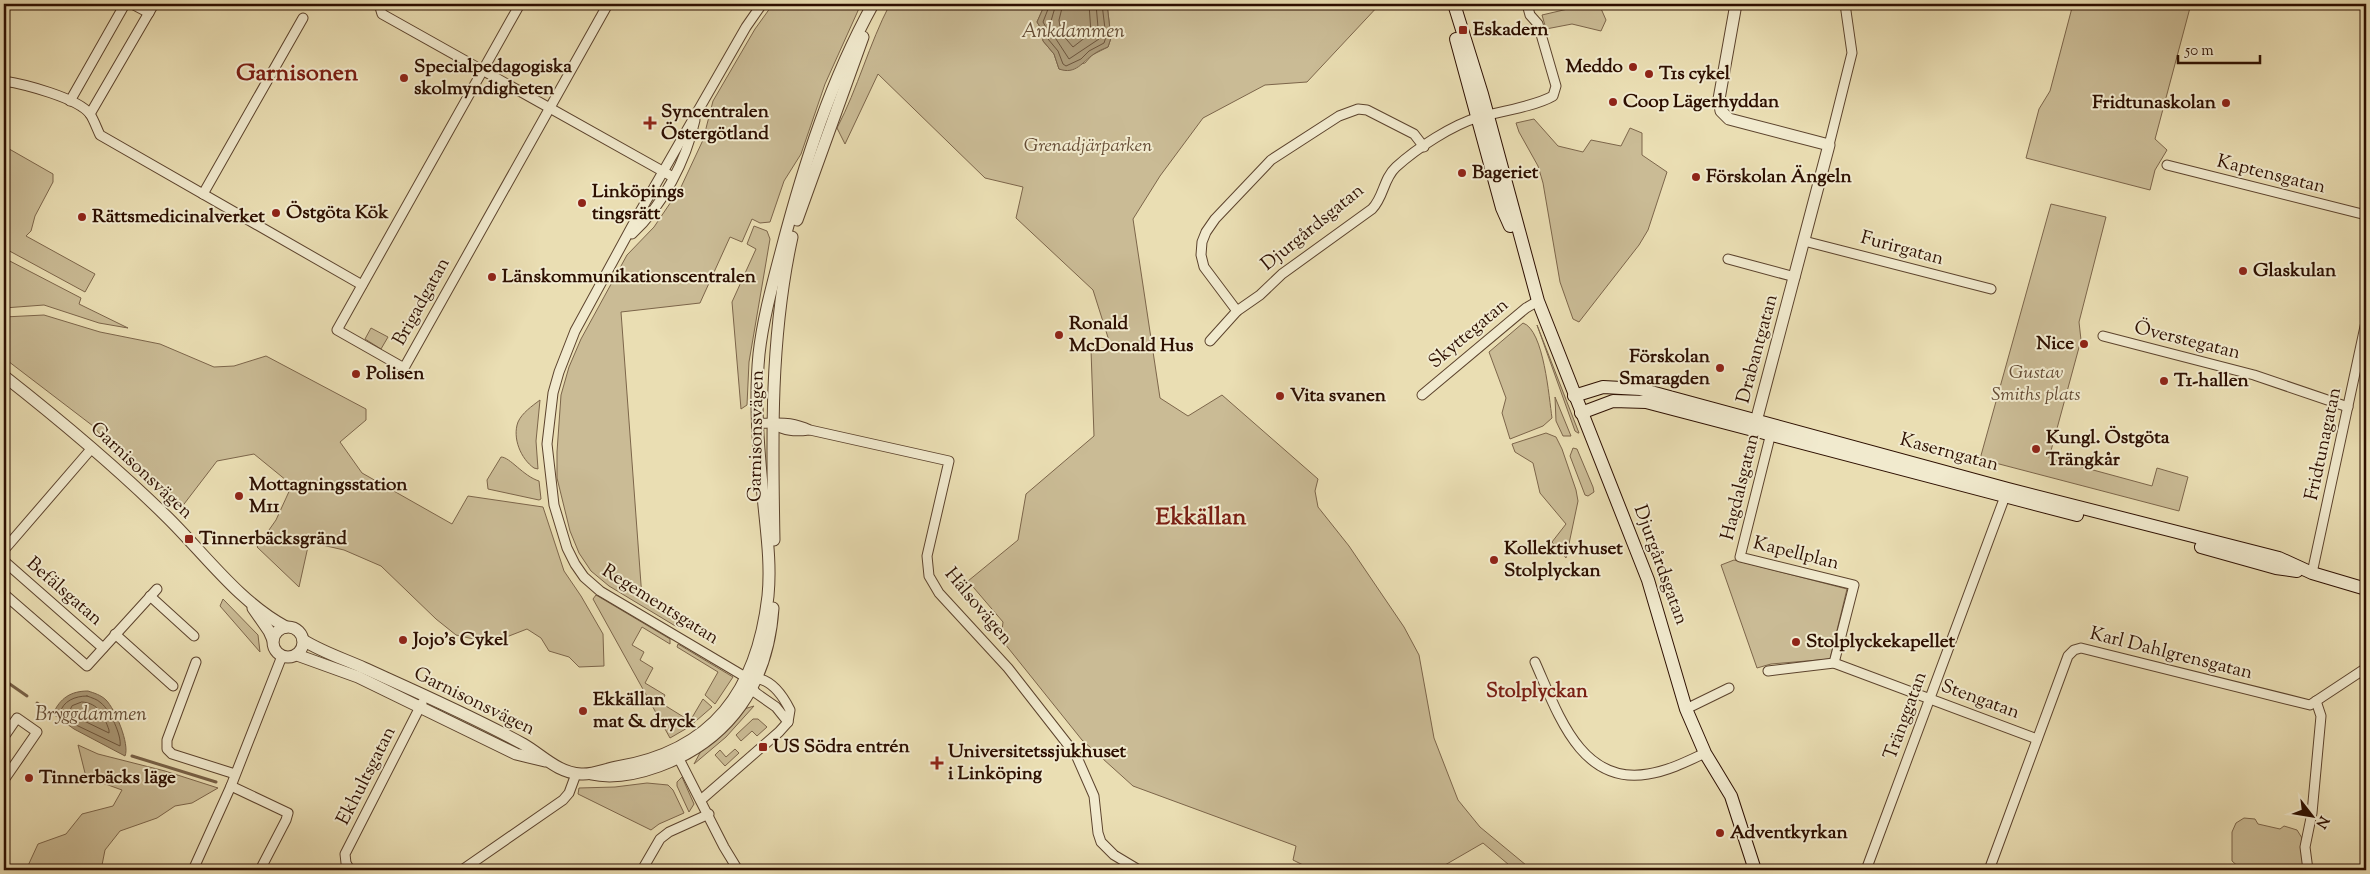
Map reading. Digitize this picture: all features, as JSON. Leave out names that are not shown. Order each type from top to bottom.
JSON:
[{"type":"main road","name":"Djurgårdsgatan","points":[[1447,4],[1482,116]]},
{"type":"main road","name":"Djurgårdsgatan","points":[[1454,4],[1482,116],[1502,208],[1529,272],[1574,396],[1648,580],[1686,709],[1706,753],[1731,796],[1754,870]]},
{"type":"main road","name":"Kaserngatan","points":[[1574,396],[1604,387],[1627,386],[1755,426]]},
{"type":"main road","name":"Kaserngatan","points":[[1581,413],[1614,401],[1646,402],[1755,426],[2007,493],[2279,558],[2312,573],[2366,589]]},
{"type":"street","points":[[70,101],[125,4]]},
{"type":"street","points":[[132,4],[149,13]]},
{"type":"street","points":[[90,114],[154,4]]},
{"type":"street","points":[[379,4],[382,14],[673,177]]},
{"type":"street","name":"Brigadgatan","points":[[520,4],[337,330],[404,368],[608,4]]},
{"type":"street","name":"Regementsgatan","points":[[752,681],[591,584],[575,564],[557,516],[547,444],[553,394],[559,372],[575,331],[696,115],[762,4]]},
{"type":"street","name":"Garnisonsvägen","points":[[752,681],[769,579],[757,423],[759,355],[762,334],[788,226],[827,104],[855,38],[873,4]]},
{"type":"street","name":"Garnisonsvägen","points":[[297,655],[349,674],[516,754],[546,761],[576,774],[590,774],[677,754],[712,724],[752,681],[770,631],[774,597],[772,424],[778,320],[785,270],[794,232],[860,43],[881,4]]},
{"type":"street","points":[[1482,116],[1549,98],[1556,89],[1538,24],[1530,15],[1527,4]]},
{"type":"street","points":[[1736,4],[1719,99],[1721,111],[1729,119],[1829,145]]},
{"type":"street","name":"Drabantgatan","points":[[1755,426],[1852,53],[1845,4]]},
{"type":"street","points":[[203,194],[303,18]]},
{"type":"street","points":[[4,81],[70,101],[90,114],[100,136],[362,285]]},
{"type":"street","points":[[1238,311],[1204,268],[1200,255],[1202,242],[1215,219],[1271,160],[1339,116],[1358,109],[1367,110],[1414,134],[1424,147]]},
{"type":"street","name":"Regementsgatan","points":[[626,239],[651,212],[673,177],[692,138],[696,115]]},
{"type":"street","name":"Djurgårdsgatan","points":[[1210,341],[1238,311],[1260,295],[1288,270],[1372,210],[1378,203],[1389,175],[1396,168],[1424,147],[1459,125],[1482,116]]},
{"type":"street","name":"Kaptensgatan","points":[[2167,165],[2366,215]]},
{"type":"street","name":"Furirgatan","points":[[1804,241],[1991,289]]},
{"type":"street","name":"Drabantgatan","points":[[1728,259],[1795,277]]},
{"type":"street","name":"Skyttegatan","points":[[1422,395],[1526,308],[1538,301]]},
{"type":"street","name":"Fridtunagatan","points":[[2312,573],[2366,322]]},
{"type":"street","name":"Överstegatan","points":[[2103,336],[2254,375],[2348,407]]},
{"type":"street","name":"Garnisonsvägen","points":[[4,376],[92,448],[166,516],[248,599],[286,627]]},
{"type":"street","name":"Hälsovägen","points":[[757,423],[772,424],[784,431],[810,430],[949,461],[927,556],[927,567],[932,581],[939,593],[1008,668],[1076,755],[1094,796],[1098,833],[1101,842],[1114,855],[1139,870]]},
{"type":"street","name":"Hagdalsgatan","points":[[1740,557],[1772,430]]},
{"type":"street","points":[[4,550],[92,448]]},
{"type":"street","name":"Tränggatan","points":[[1866,870],[2007,493]]},
{"type":"street","name":"Kapellplan","points":[[1740,557],[1854,585],[1834,663]]},
{"type":"street","name":"Befälsgatan","points":[[4,561],[103,648]]},
{"type":"street","points":[[4,594],[87,666],[153,593],[194,636]]},
{"type":"street","name":"Garnisonsvägen","points":[[248,599],[273,640]]},
{"type":"street","points":[[286,627],[297,630],[303,640],[302,648],[297,655],[290,658],[282,656],[275,650],[273,640],[276,632],[286,627]]},
{"type":"street","points":[[115,634],[173,686]]},
{"type":"street","name":"Garnisonsvägen","points":[[303,640],[521,743],[546,761]]},
{"type":"street","name":"Karl Dahlgrensgatan","points":[[1989,870],[2068,656],[2077,648],[2310,705],[2316,701]]},
{"type":"street","points":[[193,870],[236,774],[282,656]]},
{"type":"street","points":[[196,662],[167,740],[167,749],[172,754],[236,774]]},
{"type":"street","points":[[1535,662],[1554,706],[1572,738],[1584,754],[1596,764],[1623,775],[1649,774],[1706,753]]},
{"type":"street","name":"Stengatan","points":[[1768,671],[1834,663],[2038,739]]},
{"type":"street","points":[[2308,870],[2305,847],[2312,813],[2321,716],[2316,701],[2366,668]]},
{"type":"street","points":[[752,681],[788,722]]},
{"type":"street","points":[[702,799],[771,740],[788,722],[790,710],[776,688],[752,681]]},
{"type":"street","points":[[1686,709],[1729,688]]},
{"type":"street","name":"Ekhultsgatan","points":[[350,870],[346,863],[345,854],[426,697]]},
{"type":"street","points":[[4,737],[17,718],[37,732],[4,780]]},
{"type":"street","points":[[677,754],[702,799],[724,847],[738,870]]},
{"type":"street","points":[[462,870],[563,800],[569,793],[576,774]]},
{"type":"street","points":[[231,786],[288,812],[286,820],[260,870]]},
{"type":"street","points":[[642,870],[660,839],[669,832],[709,814]]},
{"type":"green space","points":[[773,4],[861,4],[825,84],[801,154],[784,181],[770,222],[760,223],[752,219],[742,242],[730,237],[700,303],[621,312],[642,598],[680,622],[677,627],[609,586],[591,571],[579,553],[570,531],[557,478],[561,395],[569,367],[581,339],[627,255],[654,227],[681,187],[703,140],[713,101],[755,29]]},
{"type":"green space","name":"Grenadjärparken","points":[[890,4],[1045,4],[1037,22],[1042,30],[1043,41],[1054,54],[1059,69],[1085,63],[1092,55],[1108,47],[1111,38],[1107,4],[1380,4],[1307,82],[1265,85],[1203,118],[1160,176],[1133,219],[1160,398],[1188,416],[1222,395],[1318,479],[1315,491],[1318,507],[1349,546],[1404,627],[1419,655],[1434,738],[1458,800],[1480,827],[1532,870],[1515,870],[1483,843],[1445,865],[1446,870],[1313,870],[1293,860],[1296,846],[1133,786],[1082,740],[1001,639],[1003,622],[968,581],[1018,540],[1026,494],[1094,436],[1091,350],[1111,347],[1093,290],[1016,218],[1023,187],[985,178],[878,74],[845,144],[837,128]]},
{"type":"green space","points":[[1571,4],[1599,4],[1606,20],[1601,31],[1572,24],[1546,29],[1542,15],[1572,8]]},
{"type":"green space","points":[[2073,4],[2191,4],[2155,139],[2167,150],[2155,170],[2150,190],[2026,158],[2039,109],[2050,91]]},
{"type":"green space","points":[[1534,119],[1558,146],[1583,152],[1591,140],[1621,146],[1630,128],[1642,133],[1642,155],[1667,172],[1648,230],[1639,245],[1579,322],[1573,319],[1560,282],[1543,183],[1538,166],[1516,123]]},
{"type":"green space","points":[[4,146],[53,174],[53,182],[35,216],[31,231],[26,236],[95,274],[85,292],[4,248]]},
{"type":"green space","name":"Gustav Smiths plats","points":[[2051,204],[2106,217],[2079,322],[2081,340],[2049,458],[2152,486],[2157,468],[2188,477],[2179,511],[1980,459]]},
{"type":"green space","points":[[754,226],[767,231],[770,239],[749,362],[747,405],[741,409],[732,302],[756,249],[747,244]]},
{"type":"green space","points":[[4,258],[81,298],[79,304],[128,328],[99,323],[44,305],[4,308]]},
{"type":"green space","points":[[44,315],[100,332],[160,344],[214,367],[234,366],[266,356],[366,409],[366,420],[340,442],[362,473],[452,524],[468,496],[543,507],[564,571],[603,634],[604,666],[579,667],[569,657],[549,651],[541,638],[527,629],[491,643],[456,635],[436,619],[381,566],[344,550],[309,542],[299,587],[257,547],[276,520],[292,485],[254,454],[217,461],[181,508],[115,451],[93,426],[4,358],[4,317]]},
{"type":"green space","points":[[1523,323],[1530,328],[1541,351],[1552,418],[1543,426],[1510,439],[1502,413],[1506,398],[1489,352]]},
{"type":"green space","points":[[1537,325],[1579,433],[1575,431]]},
{"type":"green space","points":[[371,328],[388,337],[381,349],[365,339]]},
{"type":"green space","points":[[1555,397],[1571,436],[1563,436],[1556,421]]},
{"type":"green space","points":[[540,400],[536,441],[538,469],[529,464],[522,454],[517,441],[516,428],[520,419]]},
{"type":"green space","points":[[1546,433],[1556,437],[1562,449],[1578,501],[1566,558],[1552,542],[1566,524],[1540,493],[1533,463],[1515,452],[1512,444]]},
{"type":"green space","points":[[1573,448],[1577,449],[1593,487],[1594,492],[1588,496],[1585,495],[1570,456]]},
{"type":"green space","points":[[501,457],[533,479],[539,481],[541,499],[488,489],[487,480]]},
{"type":"green space","points":[[1734,560],[1847,589],[1830,659],[1771,664],[1757,668],[1721,565]]},
{"type":"green space","points":[[596,595],[670,639],[670,644],[642,627],[632,645],[644,652],[640,660],[653,668],[645,683],[665,695],[661,703],[690,721],[703,699],[712,707],[689,727],[670,738],[593,599]]},
{"type":"green space","points":[[223,599],[258,635],[260,652],[220,606]]},
{"type":"green space","points":[[678,644],[733,677],[715,704],[705,695],[718,672],[677,647]]},
{"type":"green space","points":[[428,703],[532,752],[532,756],[426,705]]},
{"type":"green space","points":[[754,706],[726,737],[694,764],[701,751],[744,709]]},
{"type":"green space","points":[[753,719],[758,719],[767,727],[757,736],[752,731],[741,741],[736,735]]},
{"type":"green space","points":[[78,745],[98,754],[165,771],[218,788],[192,803],[175,806],[157,818],[120,831],[105,850],[101,870],[26,870],[38,844],[66,834],[82,814],[113,806],[122,790],[86,777]]},
{"type":"green space","points":[[735,749],[739,753],[725,766],[715,755],[720,750],[726,757]]},
{"type":"green space","points":[[682,777],[694,804],[689,812],[677,786],[677,782]]},
{"type":"green space","points":[[647,783],[668,785],[673,790],[684,813],[659,824],[651,830],[578,794],[579,788],[615,787]]},
{"type":"green space","points":[[2244,818],[2255,819],[2258,824],[2280,829],[2284,826],[2297,830],[2302,838],[2304,870],[2242,870],[2232,861],[2232,832],[2236,823]]},
{"type":"water","name":"Ankdammen","points":[[1045,4],[1107,4],[1111,38],[1108,47],[1074,69],[1059,69],[1054,54],[1043,41],[1042,30],[1037,22]]},
{"type":"water","name":"Bryggdammen","points":[[88,691],[104,698],[110,704],[124,735],[125,756],[74,729],[53,714],[67,696],[76,692]]},
{"type":"waterway","points":[[4,680],[27,696]]},
{"type":"waterway","points":[[37,703],[47,710]]},
{"type":"waterway","points":[[132,756],[216,782]]},
{"type":"place","name":"Eskadern","points":[[1463,30]]},
{"type":"place","name":"Meddo","points":[[1633,67]]},
{"type":"place","name":"T1s cykel","points":[[1649,74]]},
{"type":"place","name":"Specialpedagogiska skolmyndigheten","points":[[404,78]]},
{"type":"place","name":"Coop Lägerhyddan","points":[[1613,102]]},
{"type":"place","name":"Fridtunaskolan","points":[[2226,103]]},
{"type":"place","name":"Syncentralen Östergötland","points":[[650,123]]},
{"type":"place","name":"Bageriet","points":[[1462,173]]},
{"type":"place","name":"Förskolan Ängeln","points":[[1696,177]]},
{"type":"place","name":"Linköpings tingsrätt","points":[[582,203]]},
{"type":"place","name":"Östgöta Kök","points":[[276,213]]},
{"type":"place","name":"Rättsmedicinalverket","points":[[82,217]]},
{"type":"place","name":"Glaskulan","points":[[2243,271]]},
{"type":"place","name":"Länskommunikationscentralen","points":[[492,277]]},
{"type":"place","name":"Ronald McDonald Hus","points":[[1059,335]]},
{"type":"place","name":"Nice","points":[[2084,344]]},
{"type":"place","name":"Förskolan Smaragden","points":[[1720,368]]},
{"type":"place","name":"Polisen","points":[[356,374]]},
{"type":"place","name":"T1-hallen","points":[[2164,381]]},
{"type":"place","name":"Vita svanen","points":[[1280,396]]},
{"type":"place","name":"Kungl. Östgöta Trängkår","points":[[2036,449]]},
{"type":"place","name":"Mottagningsstation M11","points":[[239,496]]},
{"type":"place","name":"Tinnerbäcksgränd","points":[[189,539]]},
{"type":"place","name":"Kollektivhuset Stolplyckan","points":[[1494,560]]},
{"type":"place","name":"Jojo’s Cykel","points":[[403,640]]},
{"type":"place","name":"Stolplyckekapellet","points":[[1796,642]]},
{"type":"place","name":"Ekkällan mat & dryck","points":[[583,711]]},
{"type":"place","name":"US Södra entrén","points":[[763,747]]},
{"type":"place","name":"Universitetssjukhuset i Linköping","points":[[937,763]]},
{"type":"place","name":"Tinnerbäcks läge","points":[[29,778]]},
{"type":"place","name":"Adventkyrkan","points":[[1720,833]]},
{"type":"district","name":"Garnisonen","points":[[297,74]]},
{"type":"district","name":"Ekkällan","points":[[1201,518]]},
{"type":"district","name":"Stolplyckan","points":[[1537,692]]}]
